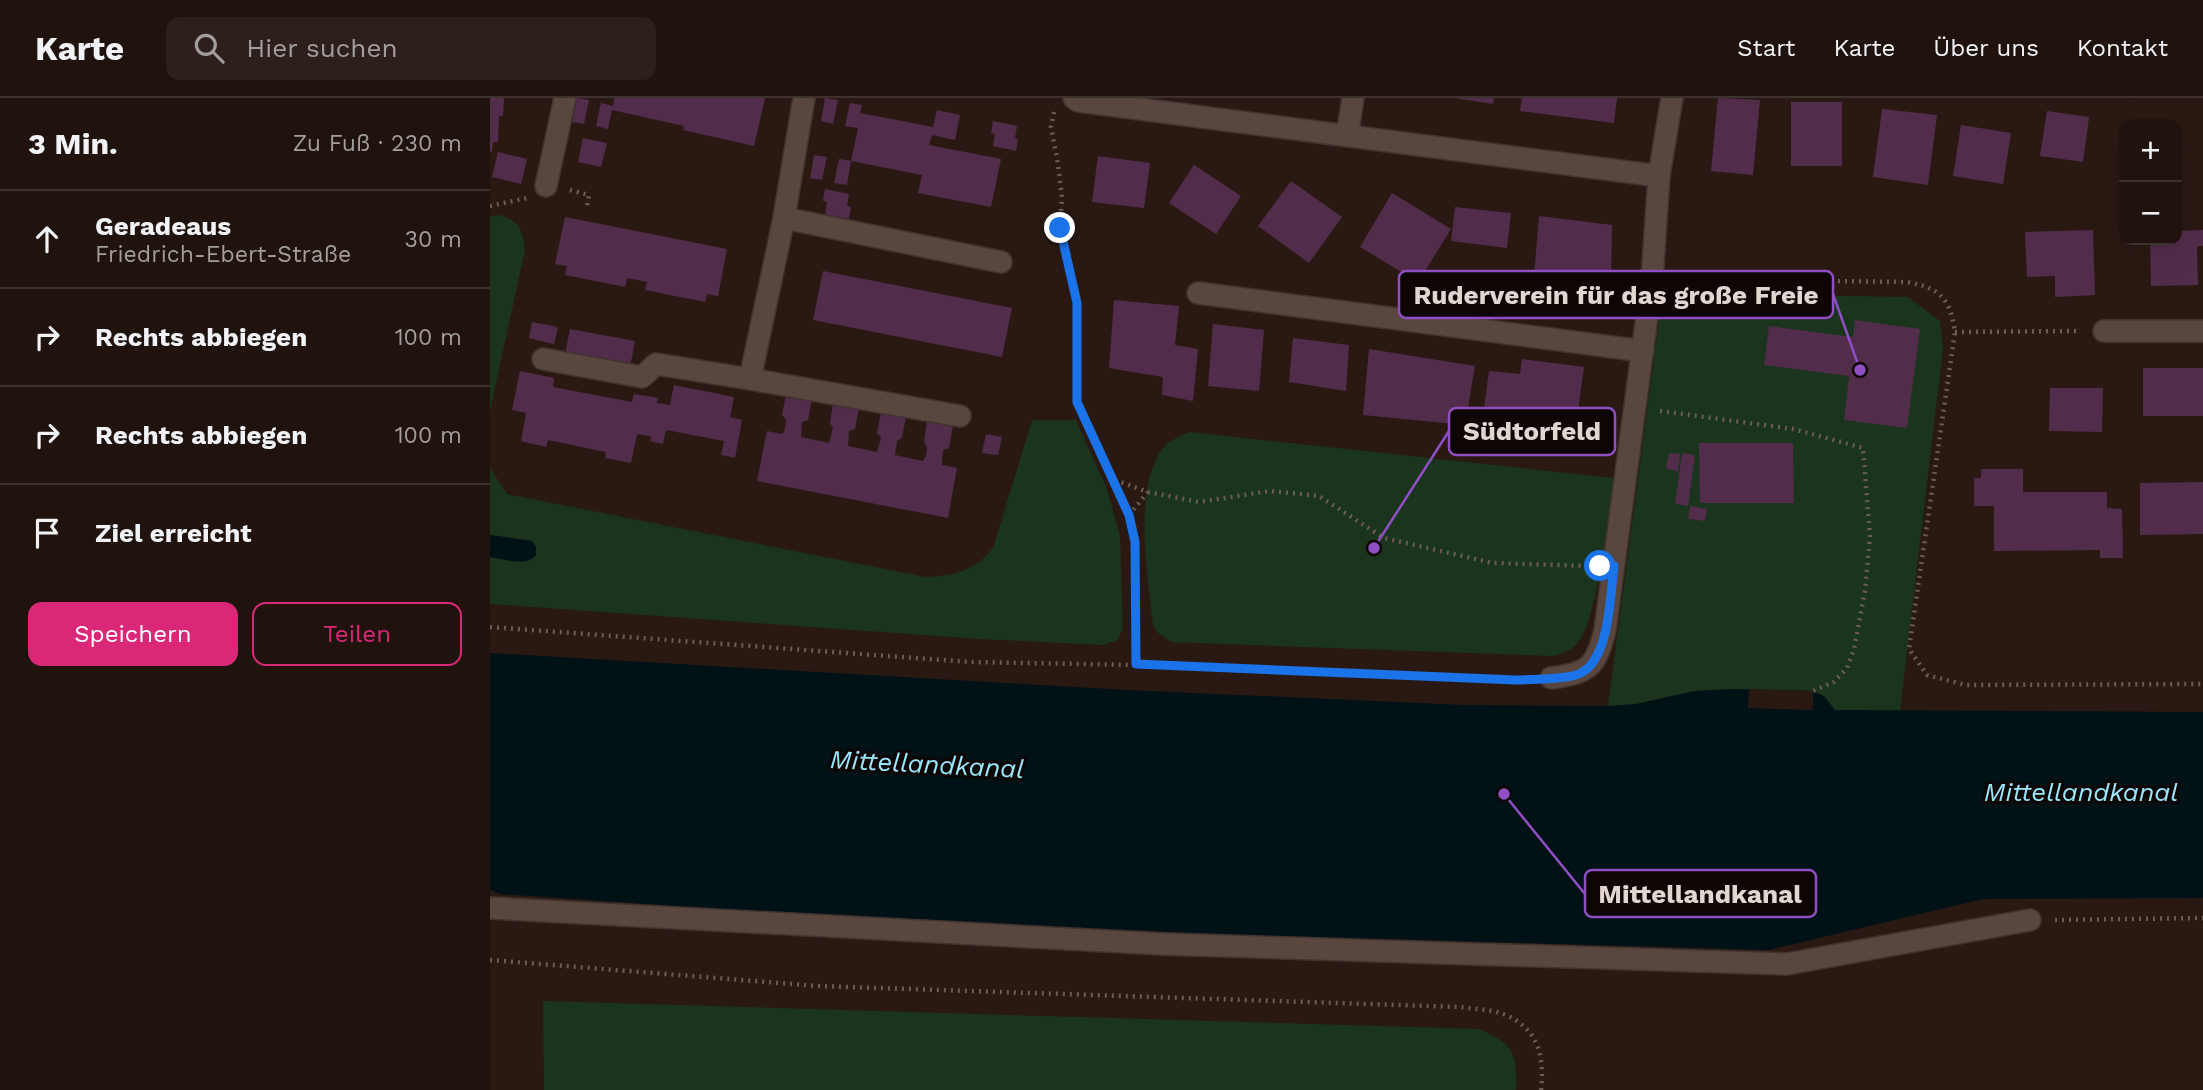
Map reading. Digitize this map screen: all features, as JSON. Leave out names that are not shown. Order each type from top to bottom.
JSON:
[{"type":"street","points":[[546,186],[565,98]]},
{"type":"street","points":[[750,379],[784,218],[804,98]]},
{"type":"street","points":[[1074,98],[1078,101],[1659,176]]},
{"type":"street","points":[[1347,136],[1353,98]]},
{"type":"street","points":[[1551,678],[1577,675],[1592,665],[1600,650],[1605,630],[1653,279],[1659,176],[1672,98]]},
{"type":"street","points":[[784,218],[1001,262]]},
{"type":"street","points":[[1198,293],[1643,351]]},
{"type":"street","points":[[2104,331],[2203,331]]},
{"type":"street","points":[[542,359],[642,377],[656,364],[960,416]]},
{"type":"street","points":[[490,908],[1162,944],[1787,964],[2030,920]]},
{"type":"path","points":[[1055,108],[1051,127],[1062,198],[1060,228],[1077,303],[1077,402],[1129,515],[1136,552],[1136,664]]},
{"type":"path","points":[[490,206],[519,202],[546,186]]},
{"type":"path","points":[[581,193],[589,195],[587,208]]},
{"type":"path","points":[[1653,279],[1907,282],[1926,286],[1942,297],[1952,310],[1955,332],[1909,649],[1927,675],[1966,685],[2203,684]]},
{"type":"path","points":[[1955,332],[2104,331]]},
{"type":"path","points":[[1635,407],[1793,429],[1863,448],[1870,536],[1864,591],[1853,649],[1847,668],[1834,682],[1813,691]]},
{"type":"path","points":[[1114,479],[1148,492],[1199,502],[1270,491],[1319,496],[1384,538],[1493,563],[1614,566]]},
{"type":"path","points":[[1129,515],[1148,492]]},
{"type":"path","points":[[490,627],[970,662],[1136,664],[1516,680],[1551,678]]},
{"type":"path","points":[[2030,920],[2203,918]]},
{"type":"path","points":[[490,960],[817,986],[1460,1007],[1503,1014],[1523,1026],[1539,1046],[1543,1071],[1541,1090]]},
{"type":"green space","points":[[499,215],[512,220],[519,227],[525,250],[490,410],[490,216]]},
{"type":"green space","points":[[1669,293],[1908,297],[1940,321],[1943,349],[1900,711],[1608,706],[1660,313]]},
{"type":"green space","points":[[1032,420],[1076,420],[1107,489],[1120,536],[1123,629],[1117,640],[1103,645],[980,639],[490,604],[490,557],[527,561],[536,555],[536,547],[526,540],[490,535],[490,468],[507,494],[925,577],[963,571],[979,562],[993,548]]},
{"type":"green space","points":[[1189,432],[1614,478],[1597,588],[1579,641],[1563,653],[1551,656],[1171,642],[1157,632],[1153,624],[1146,561],[1145,514],[1151,471],[1159,454],[1168,443]]},
{"type":"green space","points":[[543,1001],[1480,1029],[1500,1040],[1511,1052],[1516,1067],[1516,1090],[544,1090]]},
{"type":"water","points":[[490,535],[532,541],[536,547],[536,555],[527,561],[490,557]]},
{"type":"water","points":[[490,653],[1127,690],[1464,705],[1608,706],[1636,704],[1694,691],[1735,689],[1813,691],[1824,696],[1835,710],[2203,712],[2203,898],[1983,899],[1769,950],[1210,934],[737,910],[500,894],[490,890]]},
{"type":"pier","points":[[1749,689],[1813,691],[1813,710],[1748,708]]},
{"type":"building","points":[[490,98],[504,98],[503,116],[499,116],[498,142],[493,142],[492,152],[490,152]]},
{"type":"building","points":[[577,98],[589,100],[584,124],[572,122]]},
{"type":"building","points":[[614,98],[765,98],[754,146],[683,130],[684,126],[612,110],[608,129],[596,126],[601,103],[613,106]]},
{"type":"building","points":[[825,98],[838,100],[833,124],[821,121]]},
{"type":"building","points":[[1455,98],[1494,98],[1493,104]]},
{"type":"building","points":[[1522,98],[1617,98],[1614,123],[1520,111]]},
{"type":"building","points":[[1718,98],[1760,100],[1753,175],[1711,171]]},
{"type":"building","points":[[1791,102],[1842,102],[1842,166],[1791,166]]},
{"type":"building","points":[[850,103],[862,105],[860,113],[933,127],[937,110],[960,115],[955,140],[932,135],[929,145],[1001,159],[991,207],[918,193],[922,175],[851,161],[858,128],[845,126]]},
{"type":"building","points":[[1882,109],[1937,115],[1928,185],[1873,177]]},
{"type":"building","points":[[2047,111],[2089,117],[2083,162],[2040,156]]},
{"type":"building","points":[[993,121],[1017,126],[1016,151],[993,146]]},
{"type":"building","points":[[1961,125],[2011,133],[2003,184],[1953,176]]},
{"type":"building","points":[[583,138],[607,143],[601,167],[578,162]]},
{"type":"building","points":[[498,152],[527,159],[521,184],[492,177]]},
{"type":"building","points":[[814,155],[827,157],[822,180],[810,178]]},
{"type":"building","points":[[1098,156],[1150,163],[1144,208],[1092,202]]},
{"type":"building","points":[[839,159],[851,161],[847,185],[834,183]]},
{"type":"building","points":[[1194,165],[1241,196],[1216,234],[1169,203]]},
{"type":"building","points":[[1291,181],[1342,217],[1309,263],[1258,226]]},
{"type":"building","points":[[825,189],[849,194],[849,219],[825,214]]},
{"type":"building","points":[[1392,193],[1451,229],[1418,282],[1360,247]]},
{"type":"building","points":[[1455,207],[1511,213],[1507,248],[1451,241]]},
{"type":"building","points":[[1539,216],[1612,225],[1611,285],[1534,277]]},
{"type":"building","points":[[565,217],[727,249],[718,296],[707,294],[705,302],[645,290],[647,282],[627,278],[625,287],[565,275],[567,266],[555,264]]},
{"type":"building","points":[[2093,230],[2095,295],[2055,297],[2055,276],[2027,277],[2025,232]]},
{"type":"building","points":[[2203,230],[2203,246],[2197,246],[2198,285],[2151,286],[2150,245],[2182,245],[2182,231]]},
{"type":"building","points":[[823,271],[1012,308],[1002,357],[813,320]]},
{"type":"building","points":[[1114,300],[1179,306],[1175,345],[1198,349],[1193,401],[1162,395],[1163,377],[1109,368]]},
{"type":"building","points":[[1855,320],[1920,329],[1907,428],[1844,420],[1849,376],[1764,365],[1769,326],[1853,337]]},
{"type":"building","points":[[532,322],[558,327],[554,344],[529,338]]},
{"type":"building","points":[[1213,324],[1264,330],[1259,391],[1208,386]]},
{"type":"building","points":[[570,329],[635,341],[630,367],[565,355]]},
{"type":"building","points":[[1293,338],[1349,345],[1346,391],[1289,382]]},
{"type":"building","points":[[1369,349],[1475,366],[1465,425],[1363,415]]},
{"type":"building","points":[[1522,359],[1584,367],[1576,425],[1483,415],[1489,371],[1520,374]]},
{"type":"building","points":[[2143,368],[2203,368],[2203,416],[2143,416]]},
{"type":"building","points":[[520,371],[554,378],[553,387],[632,402],[634,394],[658,398],[657,403],[670,405],[674,385],[734,397],[730,417],[742,420],[735,458],[721,455],[724,441],[666,430],[663,444],[650,441],[651,436],[637,434],[631,463],[605,458],[606,452],[548,440],[546,447],[521,441],[526,413],[512,410]]},
{"type":"building","points":[[2050,388],[2103,388],[2102,432],[2049,431]]},
{"type":"building","points":[[786,394],[812,399],[808,420],[802,422],[801,437],[829,443],[833,428],[830,423],[833,403],[859,408],[855,429],[849,431],[848,446],[877,452],[881,438],[877,433],[881,412],[906,417],[895,455],[923,461],[927,447],[924,442],[927,421],[953,426],[949,448],[943,450],[942,459],[942,465],[957,468],[948,518],[757,481],[767,431],[782,434],[785,429],[786,420],[782,415]]},
{"type":"building","points":[[986,434],[1002,437],[998,455],[982,453]]},
{"type":"building","points":[[1699,443],[1793,443],[1794,503],[1700,503]]},
{"type":"building","points":[[1669,453],[1680,454],[1678,471],[1666,469]]},
{"type":"building","points":[[1682,453],[1695,455],[1688,506],[1675,504]]},
{"type":"building","points":[[1981,469],[2023,469],[2023,492],[2107,492],[2107,508],[2122,509],[2123,558],[2100,558],[2100,550],[1994,551],[1994,506],[1974,506],[1974,478],[1981,478]]},
{"type":"building","points":[[2203,482],[2203,534],[2140,535],[2140,483]]},
{"type":"building","points":[[1690,506],[1707,509],[1705,521],[1688,519]]},
{"type":"place","name":"Ruderverein für das große Freie","points":[[1860,370]]},
{"type":"place","name":"Südtorfeld","points":[[1374,548]]},
{"type":"place","name":"Mittellandkanal","points":[[1504,794]]},
{"type":"route","points":[[1060,228],[1077,303],[1077,402],[1129,515],[1135,542],[1136,664],[1516,680],[1577,675],[1592,665],[1600,650],[1605,630],[1614,566],[1600,566]]}]
